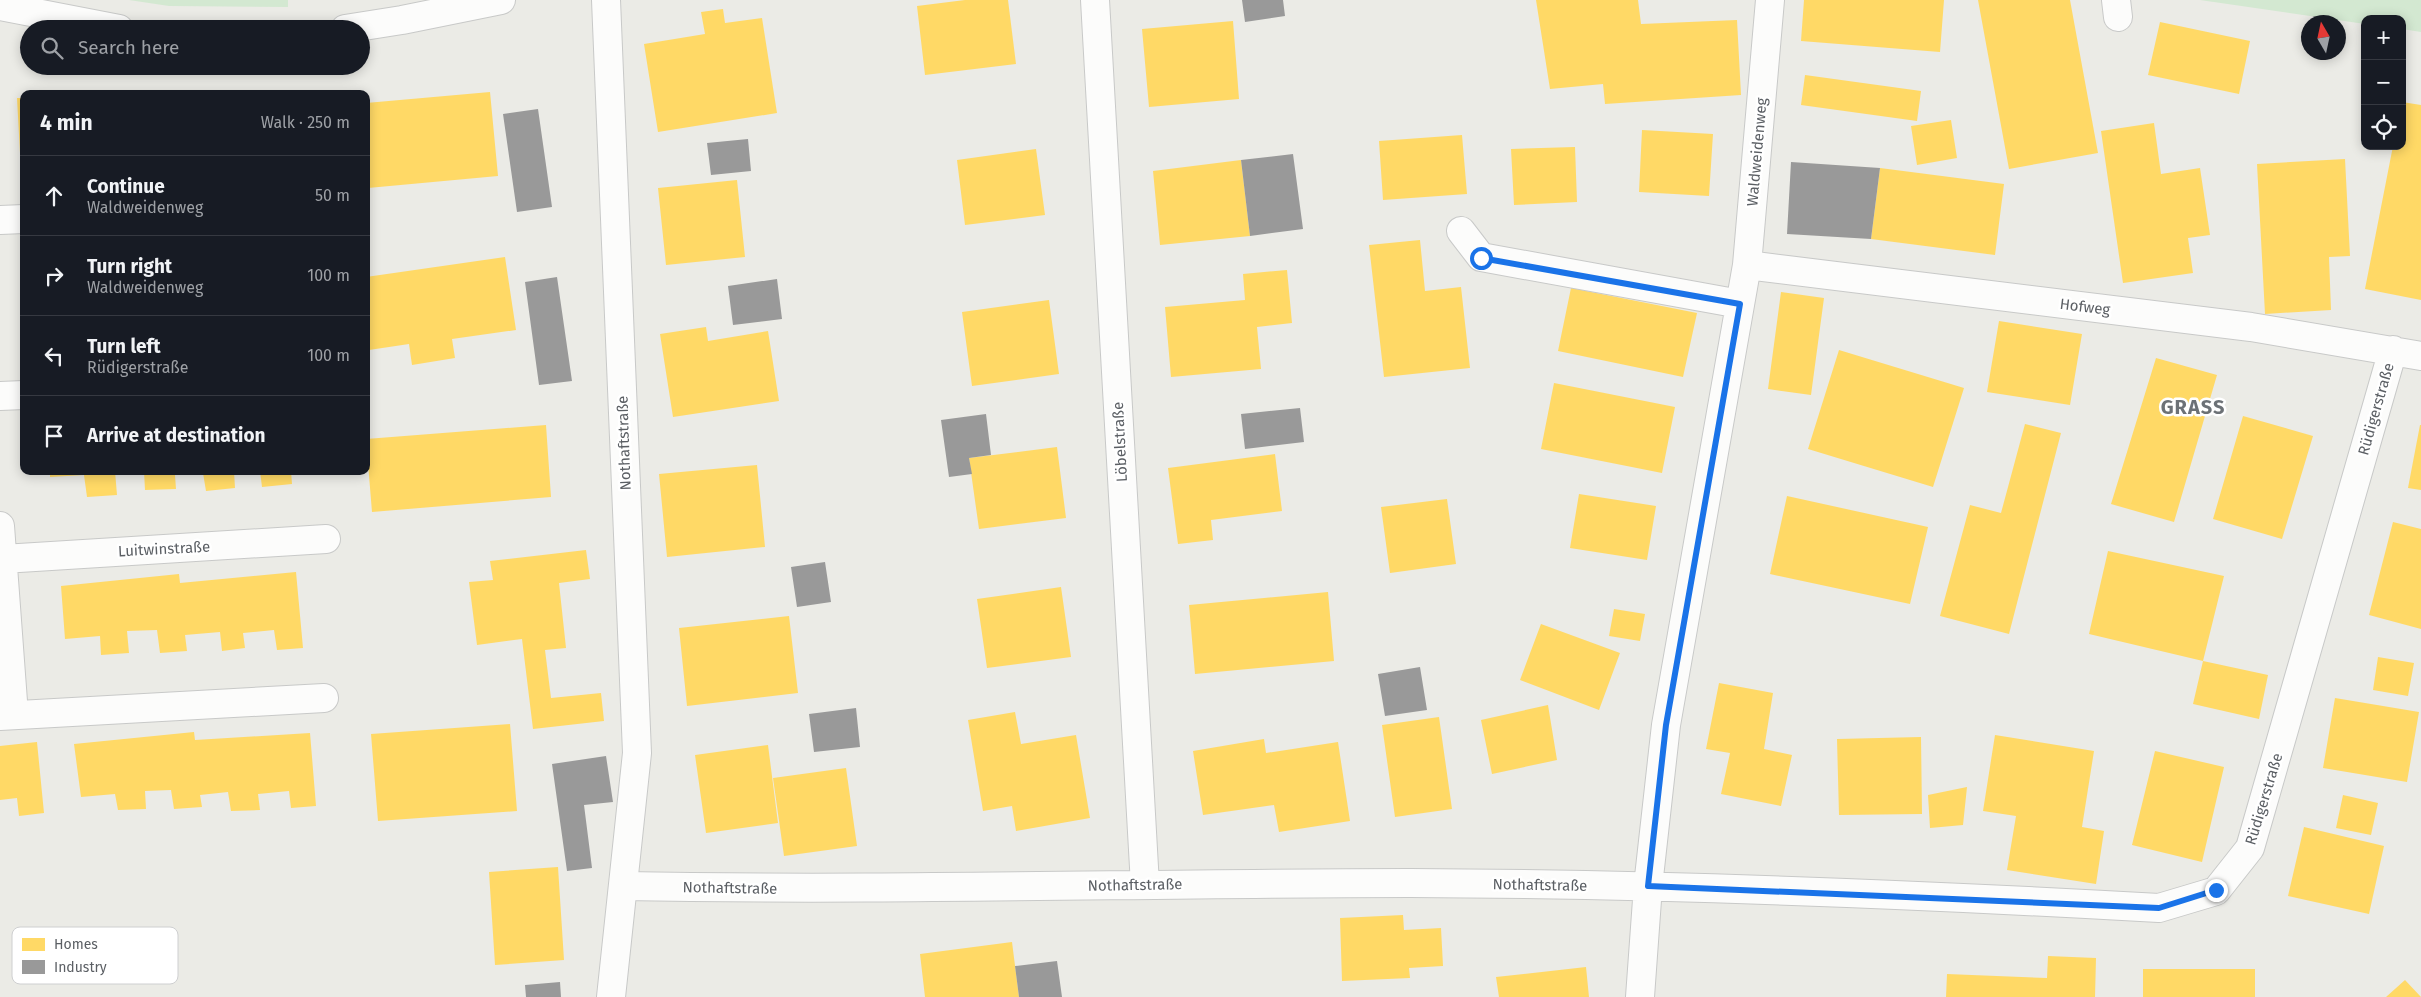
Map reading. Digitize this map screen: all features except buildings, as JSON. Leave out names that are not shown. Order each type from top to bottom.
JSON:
[{"type":"street","points":[[370,25],[501,0]]},
{"type":"street","name":"Nothaftstraße","points":[[606,0],[637,753],[610,997]]},
{"type":"street","name":"Löbelstraße","points":[[1095,0],[1145,885]]},
{"type":"street","name":"Waldweidenweg","points":[[1640,997],[1648,886],[1666,725],[1747,266],[1770,0]]},
{"type":"street","points":[[0,6],[72,20]]},
{"type":"street","points":[[0,220],[20,219]]},
{"type":"street","points":[[1462,231],[1481,258],[1740,304]]},
{"type":"street","name":"Hofweg","points":[[1747,266],[2251,327],[2421,356]]},
{"type":"street","name":"Rüdigerstraße","points":[[1648,886],[2159,908],[2216,890],[2250,848],[2393,350]]},
{"type":"street","points":[[0,396],[20,395]]},
{"type":"street","points":[[0,526],[3,559],[7,716],[324,698]]},
{"type":"street","name":"Luitwinstraße","points":[[3,559],[326,539]]},
{"type":"street","name":"Nothaftstraße","points":[[623,886],[786,889],[1409,883],[1648,886]]},
{"type":"green space","points":[[129,0],[288,0],[288,7],[169,6]]},
{"type":"green space","points":[[2200,0],[2421,0],[2421,32],[2406,30],[2406,15],[2361,15],[2361,23],[2346,21],[2346,15],[2303,15]]},
{"type":"district","name":"GRASS","points":[[2193,407]]},
{"type":"route","points":[[1481,258],[1740,304],[1666,725],[1648,886],[2159,908],[2216,890]]}]
